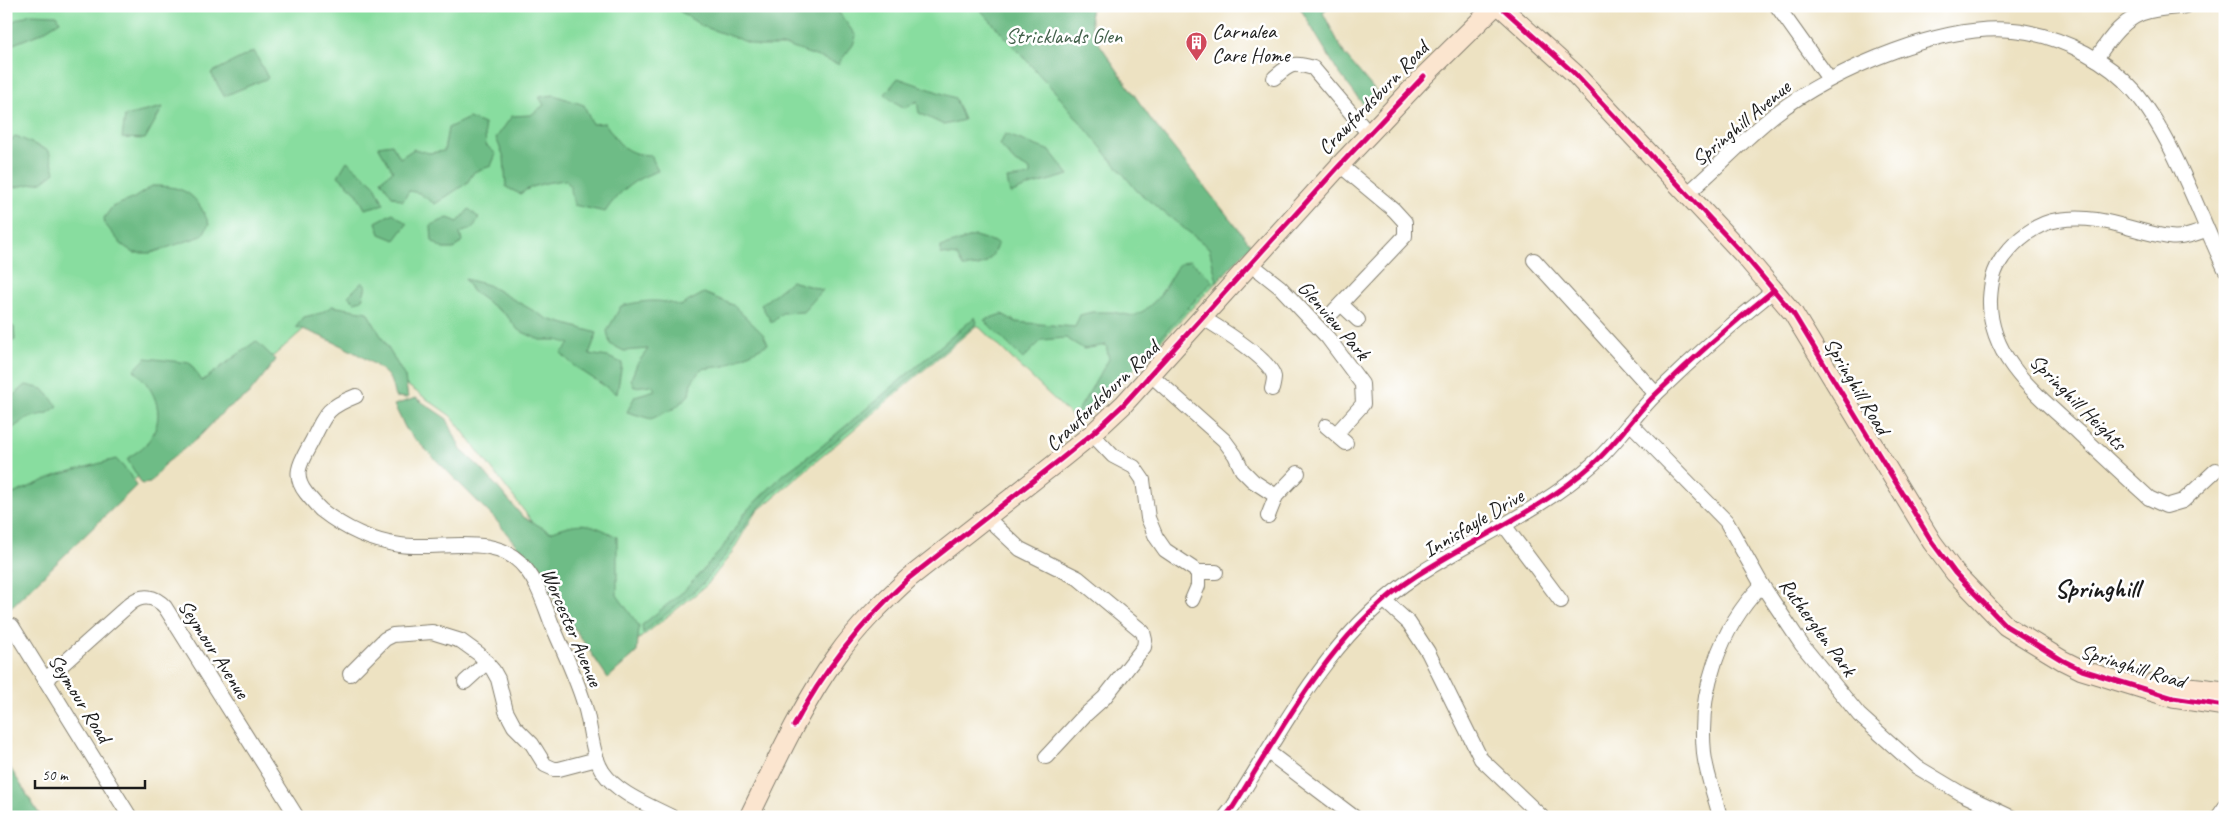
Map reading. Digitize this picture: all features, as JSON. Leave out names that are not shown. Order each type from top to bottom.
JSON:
[{"type":"street","name":"Crawfordsburn Road","points":[[750,817],[807,702],[837,655],[881,604],[909,578],[1092,434],[1151,375],[1369,134],[1495,6]]},
{"type":"street","name":"Springhill Road","points":[[1500,6],[1574,73],[1687,194],[1794,313],[1932,542],[1955,574],[2006,626],[2082,670],[2174,698],[2225,706]]},
{"type":"street","points":[[1777,6],[1829,79]]},
{"type":"street","points":[[2096,60],[2124,23],[2148,11],[2185,6]]},
{"type":"street","name":"Springhill Avenue","points":[[1687,194],[1774,115],[1829,79],[1875,59],[1940,36],[1989,30],[2026,31],[2067,43],[2096,60],[2122,79],[2146,107],[2168,145],[2225,269]]},
{"type":"street","points":[[1274,78],[1293,64],[1301,64],[1313,68],[1369,134]]},
{"type":"street","points":[[1340,165],[1394,210],[1405,222],[1405,236],[1337,308],[1358,320]]},
{"type":"street","name":"Springhill Heights","points":[[2206,230],[2184,237],[2170,237],[2107,220],[2081,218],[2057,220],[2040,225],[2010,248],[1997,265],[1992,276],[1990,307],[1997,339],[2024,382],[2149,498],[2166,506],[2183,501],[2216,470]]},
{"type":"street","points":[[1534,260],[1656,394]]},
{"type":"street","name":"Glenview Park","points":[[1251,264],[1280,288],[1328,338],[1362,384],[1363,404],[1336,434]]},
{"type":"street","name":"Innisfayle Drive","points":[[1225,817],[1233,808],[1306,689],[1350,635],[1385,601],[1415,576],[1504,525],[1557,491],[1594,463],[1656,394],[1774,290]]},
{"type":"street","points":[[1202,318],[1235,337],[1266,364],[1274,377],[1272,389]]},
{"type":"street","points":[[1151,375],[1224,440],[1235,455],[1242,470],[1253,481],[1276,496]]},
{"type":"street","name":"Worcester Avenue","points":[[356,396],[339,403],[326,412],[299,466],[297,476],[300,486],[318,507],[347,528],[363,535],[397,545],[415,547],[460,545],[491,547],[505,552],[518,560],[534,582],[570,669],[585,708],[597,759],[602,771],[616,786],[672,817]]},
{"type":"street","name":"Rutherglen Park","points":[[1630,422],[1726,521],[1762,585],[1802,645],[1859,715],[1918,767],[1962,794],[2011,817]]},
{"type":"street","points":[[1092,434],[1113,456],[1134,467],[1143,480],[1148,518],[1164,550],[1198,572],[1216,572]]},
{"type":"street","points":[[1268,516],[1276,496],[1298,473]]},
{"type":"street","points":[[986,517],[1020,549],[1078,578],[1143,632],[1145,640],[1144,647],[1104,698],[1084,716],[1046,757]]},
{"type":"street","points":[[1504,525],[1561,601]]},
{"type":"street","points":[[1192,600],[1198,586],[1198,572]]},
{"type":"street","points":[[1720,817],[1704,755],[1702,715],[1708,684],[1725,637],[1743,607],[1762,585]]},
{"type":"street","name":"Seymour Avenue","points":[[44,680],[131,603],[143,597],[155,599],[164,607],[297,817]]},
{"type":"street","points":[[1385,601],[1409,623],[1428,652],[1481,759],[1542,817]]},
{"type":"street","name":"Seymour Road","points":[[12,626],[130,817]]},
{"type":"street","points":[[350,674],[388,637],[417,632],[432,632],[454,638],[471,647],[487,662],[498,679],[506,711],[510,719],[532,744],[545,765],[554,769],[560,769],[597,759]]},
{"type":"street","points":[[465,682],[487,662]]},
{"type":"street","name":"Springhill Road","points":[[2109,679],[2225,692]]},
{"type":"street","points":[[1268,752],[1354,817]]},
{"type":"street","points":[[2218,817],[2225,808]]},
{"type":"green space","points":[[6,6],[1031,6],[1243,254],[1114,390],[1079,423],[977,325],[755,513],[731,554],[707,585],[629,647],[451,416],[314,320],[6,594]]},
{"type":"green space","points":[[672,6],[832,6],[856,36],[853,45],[838,64],[787,46],[758,46],[702,26]]},
{"type":"green space","name":"Stricklands Glen","points":[[977,6],[1095,6],[1090,10],[1092,33],[1152,121],[1251,245],[1217,282],[1209,248],[1138,192],[1057,94]]},
{"type":"green space","points":[[1299,6],[1328,6],[1323,13],[1345,55],[1377,93],[1364,106],[1337,70]]},
{"type":"green space","points":[[30,14],[57,15],[60,21],[41,33],[6,47],[6,24]]},
{"type":"green space","points":[[254,51],[268,78],[224,96],[211,73]]},
{"type":"green space","points":[[898,78],[955,98],[964,120],[944,125],[919,113],[917,101],[905,108],[891,100],[885,94]]},
{"type":"green space","points":[[554,95],[584,105],[592,124],[605,123],[624,147],[635,153],[651,155],[658,171],[634,182],[616,198],[605,212],[574,205],[570,186],[566,180],[536,186],[520,194],[506,187],[504,157],[496,138],[512,116],[531,115],[544,105],[539,97]]},
{"type":"green space","points":[[163,107],[145,139],[122,138],[125,116]]},
{"type":"green space","points":[[469,118],[484,124],[486,145],[496,154],[491,166],[474,172],[467,183],[435,204],[419,193],[409,191],[403,201],[392,196],[381,180],[393,171],[378,146],[392,144],[400,158],[414,149],[429,153],[444,151],[448,128]]},
{"type":"green space","points":[[1005,134],[1050,151],[1069,175],[1029,186],[1010,194],[1007,179],[1030,176],[1030,170],[1015,162],[1000,145]]},
{"type":"green space","points":[[16,136],[49,151],[55,172],[42,182],[6,189],[6,145]]},
{"type":"green space","points":[[347,161],[374,184],[384,204],[365,209],[356,192],[338,176]]},
{"type":"green space","points":[[152,186],[163,186],[181,190],[194,198],[209,224],[202,236],[151,253],[134,253],[121,244],[105,224],[104,218],[112,207],[134,198]]},
{"type":"green space","points":[[469,209],[479,218],[473,228],[460,233],[462,241],[454,249],[443,249],[432,241],[431,225],[448,218],[458,222]]},
{"type":"green space","points":[[393,213],[407,224],[395,240],[380,234],[376,222]]},
{"type":"green space","points":[[975,236],[998,243],[992,256],[986,263],[963,267],[957,256],[941,254],[941,247]]},
{"type":"green space","points":[[1190,260],[1213,281],[1138,362],[1083,417],[1076,414],[1109,359],[1106,345],[1084,349],[1066,338],[1042,340],[1023,359],[984,320],[1002,314],[1016,322],[1075,327],[1080,315],[1092,312],[1112,312],[1134,316],[1145,310],[1159,297],[1178,265]]},
{"type":"green space","points":[[465,279],[488,285],[548,319],[597,333],[589,354],[608,357],[622,363],[617,394],[574,366],[561,353],[570,344],[557,340],[540,340],[518,330],[507,316],[472,291]]},
{"type":"green space","points":[[791,281],[823,290],[803,312],[782,313],[772,323],[761,305]]},
{"type":"green space","points":[[362,282],[366,286],[362,300],[354,302],[348,296]]},
{"type":"green space","points":[[704,293],[733,305],[763,334],[768,344],[725,366],[701,369],[691,383],[689,395],[675,408],[651,419],[627,412],[635,396],[655,390],[652,385],[634,387],[631,379],[637,364],[648,349],[624,351],[610,344],[607,331],[621,306],[650,301],[673,303],[680,306]]},
{"type":"green space","points":[[332,306],[367,312],[405,377],[408,398],[395,397],[389,377],[369,361],[331,341],[296,327],[304,317],[321,313]]},
{"type":"green space","points":[[975,317],[977,323],[772,494],[751,516],[728,552],[704,583],[643,633],[642,625],[684,591],[721,550],[747,510],[784,474],[822,446]]},
{"type":"green space","points":[[6,324],[14,327],[15,340],[6,344]]},
{"type":"green space","points":[[256,341],[276,360],[248,395],[225,410],[199,437],[165,464],[150,483],[142,484],[127,459],[146,444],[153,434],[158,415],[154,396],[149,387],[134,370],[146,358],[190,363],[202,381]]},
{"type":"green space","points":[[26,385],[43,389],[58,406],[48,413],[27,418],[6,433],[6,402]]},
{"type":"green space","points":[[416,398],[447,419],[461,450],[482,469],[522,516],[550,532],[584,524],[591,525],[617,537],[617,595],[639,626],[637,652],[608,678],[528,560],[496,520],[407,431],[394,405]]},
{"type":"green space","points":[[116,459],[131,475],[136,486],[6,612],[6,570],[10,566],[6,559],[6,489],[13,494],[57,475]]},
{"type":"green space","points":[[6,761],[41,817],[6,817]]},
{"type":"cycle path","points":[[1500,6],[1574,73],[1744,255],[1793,313],[1932,542],[1955,573],[2006,626],[2082,670],[2173,698],[2225,706]]},
{"type":"cycle path","points":[[794,726],[831,666],[875,612],[909,578],[1092,434],[1123,405],[1340,165],[1424,76]]},
{"type":"cycle path","points":[[1225,817],[1312,681],[1359,624],[1386,598],[1438,562],[1529,510],[1573,481],[1602,456],[1649,402],[1671,380],[1714,340],[1774,290]]},
{"type":"place","name":"Carnalea Care Home","points":[[1196,62]]},
{"type":"district","name":"Springhill","points":[[2097,588]]}]
